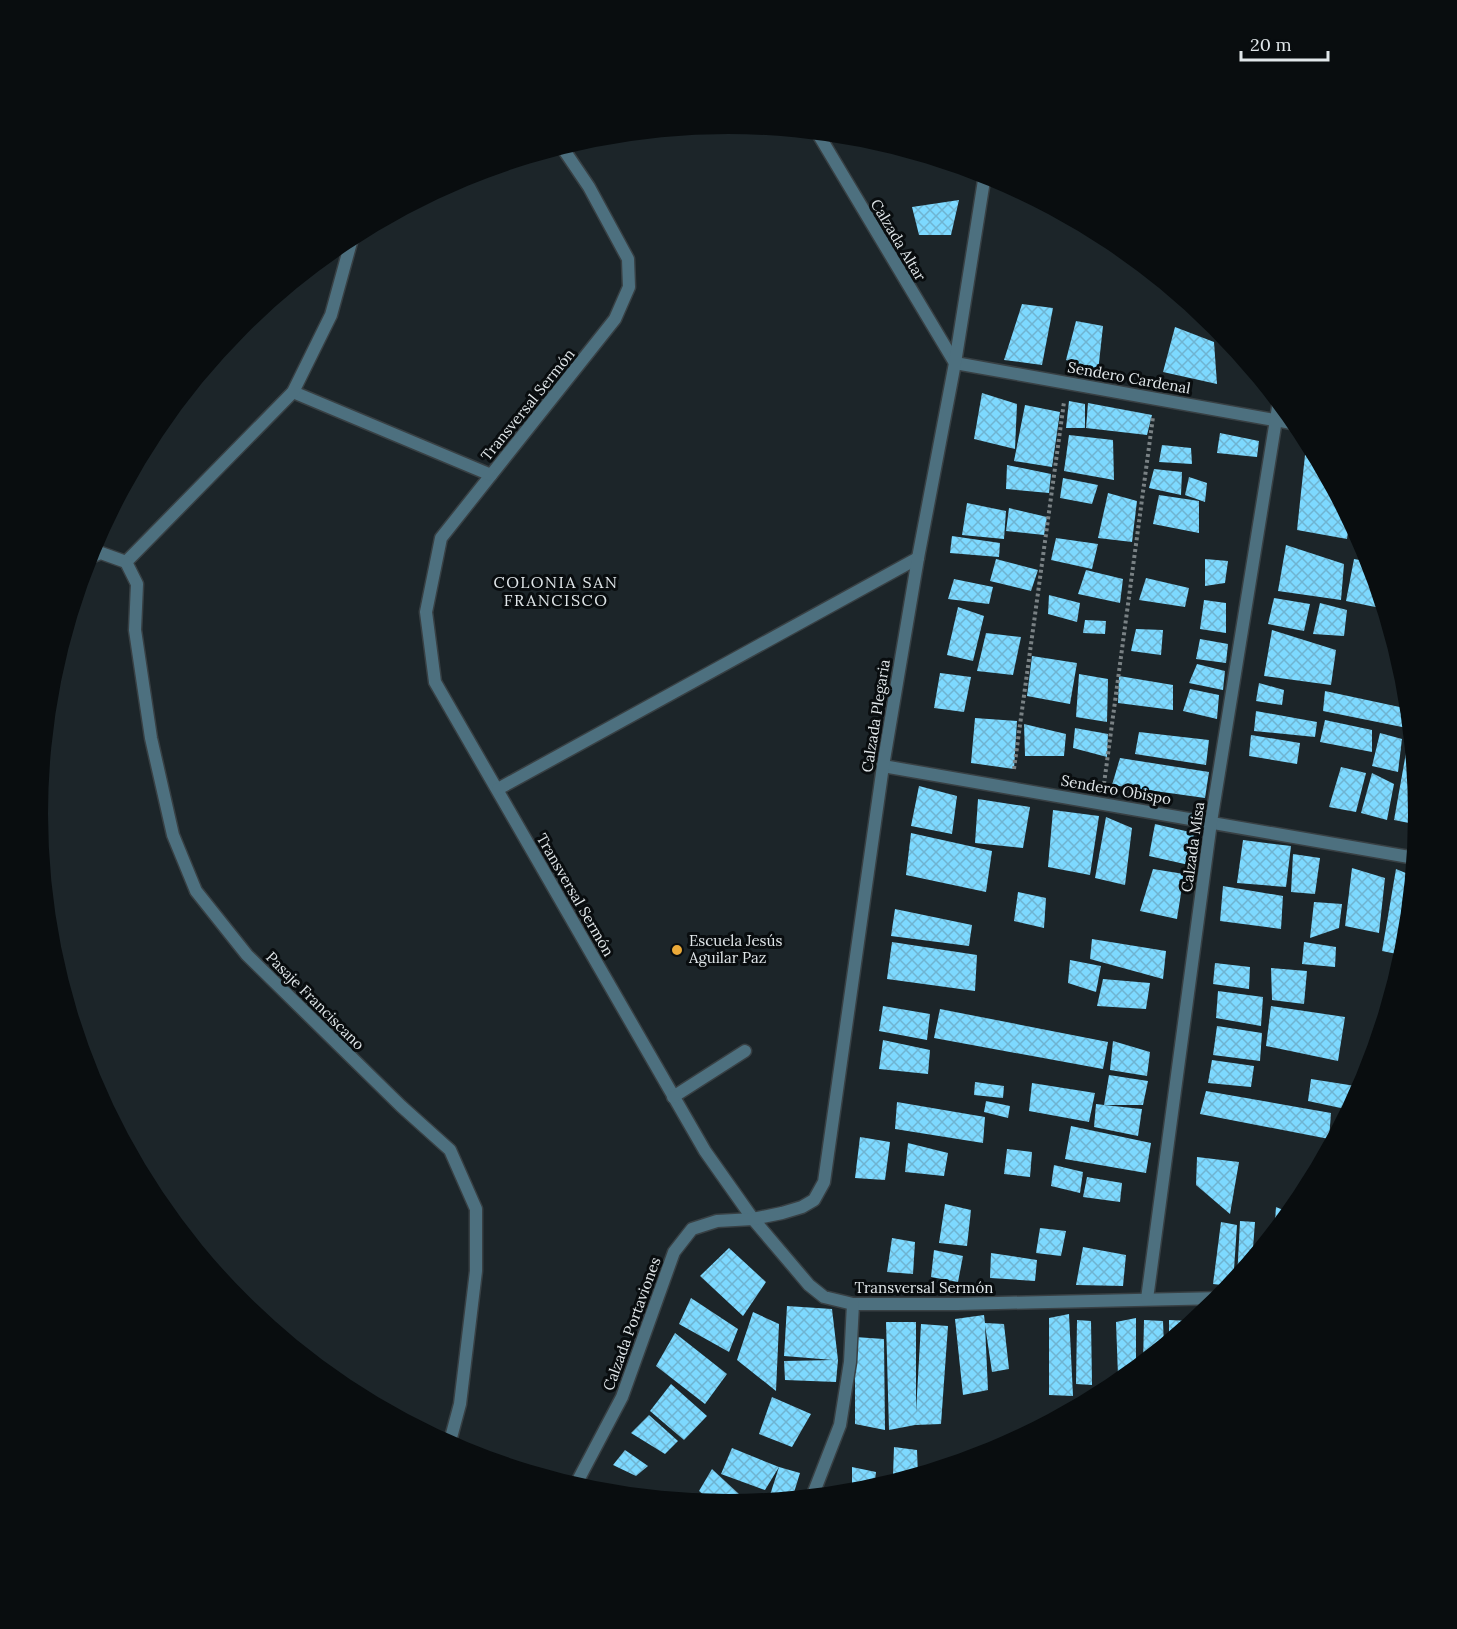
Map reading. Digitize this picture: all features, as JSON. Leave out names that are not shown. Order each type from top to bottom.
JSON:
[{"type":"street","name":"Calzada Altar","points":[[821,141],[955,363]]},
{"type":"street","name":"Transversal Sermón","points":[[567,154],[589,187],[628,259],[629,287],[615,320],[441,538],[426,612],[435,682],[705,1151],[753,1219],[809,1285],[824,1297],[853,1304],[1208,1298]]},
{"type":"street","name":"Calzada Plegaria","points":[[753,1219],[802,1207],[814,1200],[824,1182],[883,766],[918,558],[955,363],[983,184]]},
{"type":"street","points":[[100,553],[126,562],[293,392],[331,315],[349,250]]},
{"type":"street","name":"Sendero Cardenal","points":[[955,363],[1283,421]]},
{"type":"street","points":[[293,392],[491,475]]},
{"type":"street","name":"Calzada Misa","points":[[1147,1299],[1211,822],[1277,413]]},
{"type":"street","points":[[498,789],[918,558]]},
{"type":"street","name":"Pasaje Franciscano","points":[[126,562],[137,584],[135,630],[151,738],[173,835],[196,891],[247,955],[401,1106],[450,1150],[476,1209],[476,1271],[460,1404],[452,1436]]},
{"type":"street","name":"Sendero Obispo","points":[[883,766],[1408,857]]},
{"type":"street","points":[[673,1097],[745,1051]]},
{"type":"street","name":"Calzada Portaviones","points":[[578,1478],[622,1397],[674,1252],[692,1229],[717,1221],[753,1219]]},
{"type":"street","points":[[815,1489],[840,1425],[850,1362],[853,1304]]},
{"type":"path","points":[[1011,788],[1067,382]]},
{"type":"path","points":[[1101,803],[1156,398]]},
{"type":"building","points":[[959,200],[951,235],[919,235],[912,207]]},
{"type":"building","points":[[1022,304],[1053,308],[1042,365],[1004,360]]},
{"type":"building","points":[[1076,321],[1103,326],[1098,372],[1066,360]]},
{"type":"building","points":[[1175,327],[1214,342],[1217,384],[1163,372]]},
{"type":"building","points":[[982,393],[1017,404],[1015,449],[974,439]]},
{"type":"building","points":[[1069,401],[1085,404],[1085,428],[1066,428]]},
{"type":"building","points":[[1088,403],[1152,415],[1147,435],[1086,428]]},
{"type":"building","points":[[1025,405],[1060,412],[1052,467],[1014,461]]},
{"type":"building","points":[[1220,433],[1259,441],[1257,457],[1217,453]]},
{"type":"building","points":[[1069,435],[1113,440],[1114,480],[1064,471]]},
{"type":"building","points":[[1162,445],[1191,448],[1192,464],[1159,462]]},
{"type":"building","points":[[1306,455],[1348,534],[1347,539],[1297,530]]},
{"type":"building","points":[[1007,465],[1051,474],[1049,493],[1006,489]]},
{"type":"building","points":[[1154,469],[1182,472],[1181,495],[1149,488]]},
{"type":"building","points":[[1189,477],[1207,483],[1205,502],[1185,495]]},
{"type":"building","points":[[1063,478],[1098,485],[1092,504],[1060,498]]},
{"type":"building","points":[[1108,493],[1137,501],[1132,542],[1098,538]]},
{"type":"building","points":[[1159,495],[1199,501],[1199,533],[1153,524]]},
{"type":"building","points":[[967,503],[1006,511],[1004,539],[962,535]]},
{"type":"building","points":[[1009,508],[1047,517],[1044,535],[1006,531]]},
{"type":"building","points":[[952,536],[1000,543],[999,557],[950,553]]},
{"type":"building","points":[[1056,538],[1098,544],[1092,569],[1051,560]]},
{"type":"building","points":[[1286,545],[1344,564],[1341,600],[1278,591]]},
{"type":"building","points":[[996,559],[1038,570],[1031,591],[990,581]]},
{"type":"building","points":[[1205,559],[1228,561],[1225,583],[1205,586]]},
{"type":"building","points":[[1354,559],[1359,560],[1376,607],[1346,601]]},
{"type":"building","points":[[1086,570],[1123,579],[1120,603],[1078,594]]},
{"type":"building","points":[[1146,578],[1189,588],[1185,607],[1139,600]]},
{"type":"building","points":[[954,579],[993,587],[989,604],[948,599]]},
{"type":"building","points":[[1049,595],[1080,603],[1077,622],[1048,614]]},
{"type":"building","points":[[1274,598],[1310,604],[1304,631],[1268,624]]},
{"type":"building","points":[[1204,600],[1226,603],[1226,633],[1200,629]]},
{"type":"building","points":[[1320,603],[1347,610],[1344,636],[1313,634]]},
{"type":"building","points":[[958,607],[984,616],[973,661],[947,655]]},
{"type":"building","points":[[1085,620],[1106,621],[1105,634],[1083,633]]},
{"type":"building","points":[[1136,629],[1163,630],[1161,655],[1131,651]]},
{"type":"building","points":[[1272,630],[1336,650],[1331,685],[1264,676]]},
{"type":"building","points":[[986,633],[1021,637],[1013,675],[977,671]]},
{"type":"building","points":[[1200,639],[1228,644],[1226,663],[1196,659]]},
{"type":"building","points":[[1032,656],[1077,663],[1070,704],[1027,696]]},
{"type":"building","points":[[1197,664],[1225,671],[1223,690],[1189,683]]},
{"type":"building","points":[[940,673],[971,677],[964,712],[934,708]]},
{"type":"building","points":[[1079,674],[1108,679],[1107,722],[1076,717]]},
{"type":"building","points":[[1119,676],[1173,685],[1173,710],[1118,703]]},
{"type":"building","points":[[1259,683],[1284,690],[1282,705],[1256,701]]},
{"type":"building","points":[[1190,689],[1219,695],[1217,719],[1183,711]]},
{"type":"building","points":[[1325,691],[1400,707],[1403,727],[1323,711]]},
{"type":"building","points":[[1256,711],[1317,722],[1315,737],[1254,731]]},
{"type":"building","points":[[975,718],[1017,721],[1014,769],[971,763]]},
{"type":"building","points":[[1325,720],[1372,730],[1372,752],[1320,742]]},
{"type":"building","points":[[1024,724],[1066,734],[1064,756],[1025,756]]},
{"type":"building","points":[[1075,728],[1108,734],[1107,757],[1073,748]]},
{"type":"building","points":[[1139,732],[1209,740],[1206,765],[1135,754]]},
{"type":"building","points":[[1380,733],[1402,739],[1398,772],[1372,766]]},
{"type":"building","points":[[1251,735],[1300,743],[1297,764],[1249,756]]},
{"type":"building","points":[[1406,753],[1409,823],[1394,820]]},
{"type":"building","points":[[1120,758],[1209,772],[1205,798],[1112,785]]},
{"type":"building","points":[[1341,767],[1366,773],[1356,812],[1329,807]]},
{"type":"building","points":[[1372,773],[1394,784],[1387,820],[1361,813]]},
{"type":"building","points":[[919,786],[957,796],[952,834],[911,826]]},
{"type":"building","points":[[978,799],[1030,807],[1023,848],[975,843]]},
{"type":"building","points":[[1053,810],[1099,816],[1090,875],[1048,867]]},
{"type":"building","points":[[1106,817],[1132,828],[1125,885],[1095,878]]},
{"type":"building","points":[[1155,824],[1194,833],[1189,865],[1149,856]]},
{"type":"building","points":[[911,833],[992,851],[986,892],[906,875]]},
{"type":"building","points":[[1243,840],[1291,846],[1286,887],[1237,883]]},
{"type":"building","points":[[1293,854],[1320,858],[1315,894],[1291,892]]},
{"type":"building","points":[[1352,868],[1385,878],[1379,933],[1345,926]]},
{"type":"building","points":[[1153,869],[1184,874],[1177,919],[1140,911]]},
{"type":"building","points":[[1396,869],[1406,873],[1396,947],[1395,954],[1382,951]]},
{"type":"building","points":[[1223,886],[1283,896],[1281,929],[1220,921]]},
{"type":"building","points":[[1018,892],[1046,898],[1044,928],[1014,921]]},
{"type":"building","points":[[1314,902],[1342,904],[1339,928],[1310,938]]},
{"type":"building","points":[[895,909],[972,925],[969,946],[891,936]]},
{"type":"building","points":[[1092,939],[1166,951],[1163,979],[1090,959]]},
{"type":"building","points":[[892,942],[977,955],[975,991],[887,979]]},
{"type":"building","points":[[1304,942],[1336,947],[1335,967],[1302,964]]},
{"type":"building","points":[[1070,960],[1101,966],[1096,992],[1068,983]]},
{"type":"building","points":[[1215,963],[1250,967],[1249,989],[1213,984]]},
{"type":"building","points":[[1271,968],[1307,971],[1304,1004],[1272,1000]]},
{"type":"building","points":[[1103,979],[1150,983],[1146,1009],[1097,1006]]},
{"type":"building","points":[[1218,991],[1263,997],[1261,1026],[1216,1018]]},
{"type":"building","points":[[883,1006],[930,1014],[927,1040],[879,1031]]},
{"type":"building","points":[[1271,1006],[1345,1017],[1338,1061],[1266,1046]]},
{"type":"building","points":[[940,1009],[1108,1042],[1103,1069],[934,1038]]},
{"type":"building","points":[[1217,1026],[1262,1033],[1260,1061],[1213,1055]]},
{"type":"building","points":[[883,1040],[930,1050],[928,1074],[879,1069]]},
{"type":"building","points":[[1113,1041],[1150,1052],[1147,1076],[1110,1070]]},
{"type":"building","points":[[1212,1060],[1254,1066],[1251,1087],[1208,1083]]},
{"type":"building","points":[[1109,1075],[1148,1081],[1143,1105],[1104,1105]]},
{"type":"building","points":[[1311,1079],[1352,1085],[1342,1108],[1308,1101]]},
{"type":"building","points":[[975,1082],[1004,1086],[1003,1098],[974,1095]]},
{"type":"building","points":[[1032,1083],[1095,1093],[1089,1122],[1029,1111]]},
{"type":"building","points":[[1206,1091],[1331,1113],[1329,1133],[1327,1139],[1200,1114]]},
{"type":"building","points":[[986,1101],[1010,1106],[1008,1118],[984,1112]]},
{"type":"building","points":[[897,1102],[985,1117],[983,1143],[895,1129]]},
{"type":"building","points":[[1096,1104],[1142,1109],[1138,1136],[1094,1127]]},
{"type":"building","points":[[1071,1126],[1151,1143],[1146,1173],[1065,1159]]},
{"type":"building","points":[[860,1137],[890,1142],[885,1180],[855,1178]]},
{"type":"building","points":[[908,1143],[948,1153],[944,1176],[905,1172]]},
{"type":"building","points":[[1007,1149],[1032,1152],[1030,1177],[1004,1174]]},
{"type":"building","points":[[1197,1157],[1239,1162],[1230,1214],[1196,1185]]},
{"type":"building","points":[[1054,1165],[1083,1172],[1080,1193],[1051,1186]]},
{"type":"building","points":[[1087,1177],[1122,1183],[1120,1202],[1083,1197]]},
{"type":"building","points":[[945,1204],[971,1210],[967,1246],[939,1243]]},
{"type":"building","points":[[1276,1207],[1282,1209],[1275,1219]]},
{"type":"building","points":[[1240,1221],[1255,1222],[1253,1247],[1238,1266]]},
{"type":"building","points":[[1221,1222],[1237,1225],[1234,1270],[1220,1285],[1213,1284]]},
{"type":"building","points":[[1040,1228],[1066,1231],[1061,1256],[1036,1253]]},
{"type":"building","points":[[892,1238],[915,1242],[913,1274],[887,1272]]},
{"type":"building","points":[[1083,1247],[1126,1255],[1123,1286],[1076,1285]]},
{"type":"building","points":[[729,1248],[766,1282],[743,1316],[700,1276]]},
{"type":"building","points":[[934,1250],[963,1256],[958,1282],[931,1277]]},
{"type":"building","points":[[991,1253],[1037,1260],[1035,1281],[990,1278]]},
{"type":"building","points":[[691,1298],[738,1329],[729,1352],[679,1324]]},
{"type":"building","points":[[787,1306],[832,1309],[838,1360],[836,1382],[785,1380],[784,1361],[833,1360],[784,1356]]},
{"type":"building","points":[[753,1312],[779,1324],[776,1391],[737,1360]]},
{"type":"building","points":[[1069,1314],[1073,1396],[1049,1395],[1049,1318]]},
{"type":"building","points":[[984,1315],[985,1323],[1004,1324],[1009,1369],[992,1372],[985,1325],[988,1390],[963,1395],[955,1319]]},
{"type":"building","points":[[1136,1318],[1136,1359],[1118,1372],[1116,1322]]},
{"type":"building","points":[[1077,1320],[1091,1321],[1092,1385],[1076,1384]]},
{"type":"building","points":[[1144,1320],[1163,1321],[1164,1337],[1143,1354]]},
{"type":"building","points":[[1169,1320],[1183,1321],[1177,1326],[1169,1333]]},
{"type":"building","points":[[886,1322],[916,1322],[916,1412],[921,1324],[948,1326],[941,1424],[915,1425],[889,1430]]},
{"type":"building","points":[[675,1333],[727,1374],[705,1404],[656,1366]]},
{"type":"building","points":[[855,1337],[884,1339],[885,1430],[855,1424]]},
{"type":"building","points":[[671,1384],[707,1416],[684,1440],[650,1411]]},
{"type":"building","points":[[772,1397],[811,1414],[792,1447],[759,1434]]},
{"type":"building","points":[[649,1415],[678,1441],[665,1454],[631,1433]]},
{"type":"building","points":[[894,1447],[917,1450],[918,1468],[893,1475]]},
{"type":"building","points":[[732,1448],[779,1467],[765,1490],[721,1474]]},
{"type":"building","points":[[625,1450],[648,1466],[636,1476],[613,1465]]},
{"type":"building","points":[[779,1467],[800,1473],[794,1492],[770,1494]]},
{"type":"building","points":[[852,1467],[876,1472],[875,1479],[852,1483]]},
{"type":"building","points":[[712,1469],[740,1495],[703,1494],[699,1491]]},
{"type":"place","name":"Escuela Jesús Aguilar Paz","points":[[677,950]]},
{"type":"district","name":"COLONIA SAN FRANCISCO","points":[[556,591]]}]
